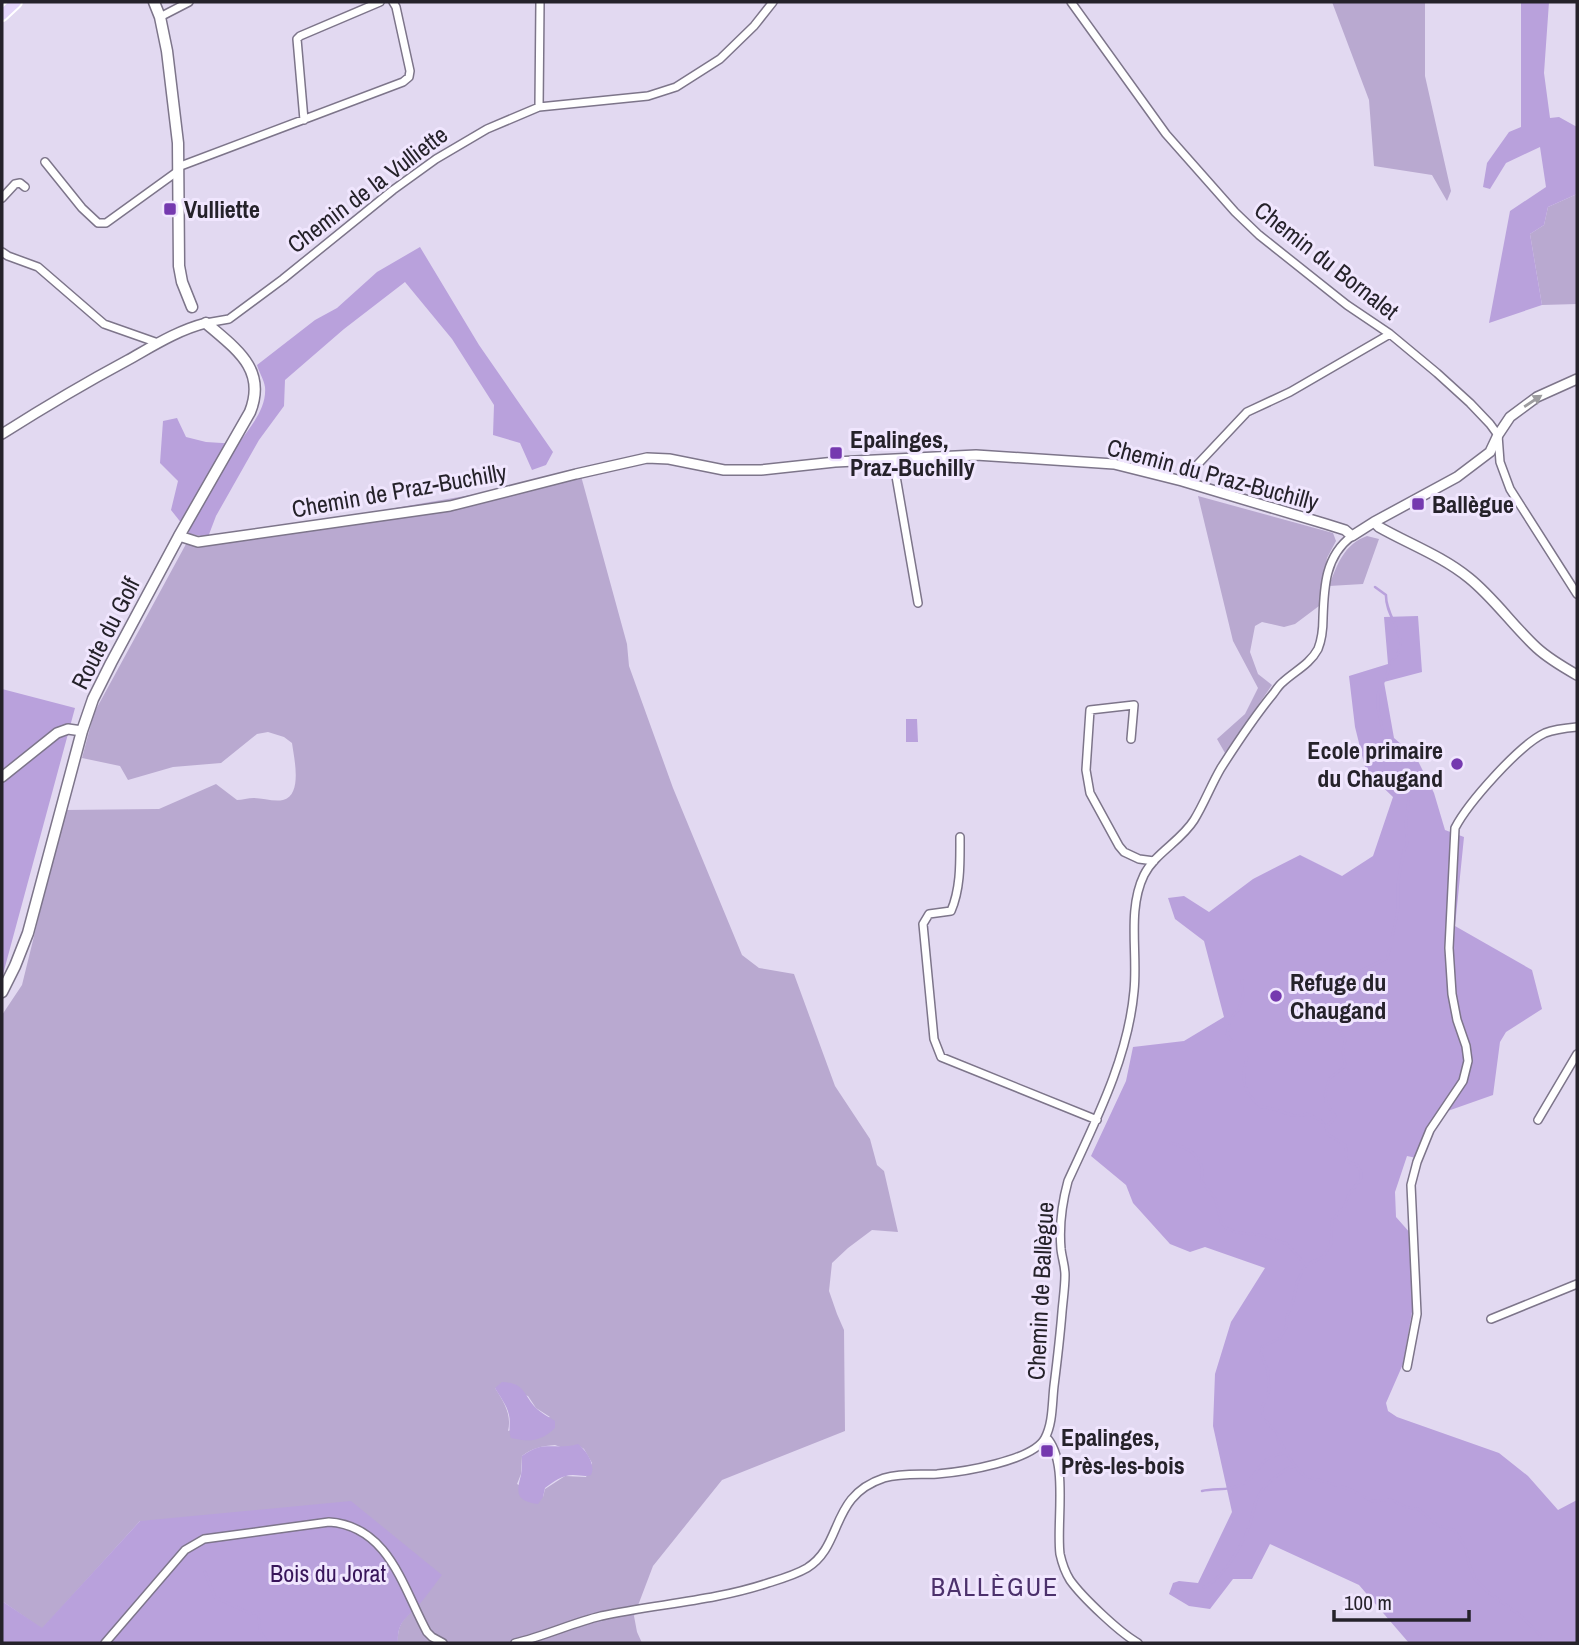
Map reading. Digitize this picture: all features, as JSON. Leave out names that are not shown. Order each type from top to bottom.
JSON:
[{"type":"main road","points":[[2,15],[16,2]]},
{"type":"main road","points":[[154,2],[160,17],[169,63],[178,143],[179,266],[192,307]]},
{"type":"main road","name":"Route du Golf","points":[[2,992],[25,941],[93,699],[178,537],[254,401],[256,384],[251,369],[239,353],[206,323]]},
{"type":"street","points":[[160,17],[188,2]]},
{"type":"street","points":[[304,120],[297,39],[380,2]]},
{"type":"street","points":[[45,162],[82,208],[98,223],[106,223],[178,169],[403,82],[410,71],[393,2]]},
{"type":"street","points":[[539,107],[540,2]]},
{"type":"street","name":"Chemin de la Vulliette","points":[[206,323],[229,319],[393,190],[436,159],[487,128],[539,107],[649,96],[676,87],[720,58],[754,26],[773,2]]},
{"type":"street","name":"Chemin du Bornalet","points":[[1071,2],[1166,134],[1235,212],[1259,235],[1347,305],[1390,334],[1470,402],[1498,435]]},
{"type":"street","points":[[2,198],[15,184],[20,183],[25,187]]},
{"type":"street","points":[[2,252],[38,267],[104,324],[158,343]]},
{"type":"street","points":[[2,434],[158,343],[206,323],[192,307]]},
{"type":"street","points":[[223,337],[229,319]]},
{"type":"street","points":[[1182,481],[1247,412],[1290,392],[1390,334]]},
{"type":"street","name":"Chemin de Ballègue","points":[[1046,1437],[1058,1356],[1065,1275],[1061,1247],[1064,1195],[1113,1081],[1129,1022],[1135,990],[1137,897],[1143,878],[1154,861],[1177,841],[1194,820],[1222,768],[1267,701],[1282,682],[1311,659],[1318,648],[1322,633],[1327,572],[1336,551],[1344,542],[1374,522],[1457,477],[1490,452],[1510,417],[1537,397],[1577,379]]},
{"type":"street","points":[[1498,435],[1500,462],[1510,489],[1577,594]]},
{"type":"street","name":"Chemin du Praz-Buchilly","points":[[708,467],[761,470],[976,455],[1114,464],[1182,481],[1326,524],[1345,530],[1352,536]]},
{"type":"street","name":"Chemin de Praz-Buchilly","points":[[178,537],[198,542],[450,506],[647,458],[669,459],[708,467]]},
{"type":"street","points":[[893,459],[918,603]]},
{"type":"street","points":[[1374,522],[1461,572],[1536,648],[1577,675]]},
{"type":"street","points":[[1131,739],[1134,705],[1090,710],[1086,770],[1090,793],[1119,846],[1128,855],[1154,861]]},
{"type":"street","points":[[1407,1367],[1417,1314],[1411,1185],[1430,1130],[1463,1081],[1468,1061],[1452,994],[1449,948],[1455,828],[1463,813],[1500,771],[1535,739],[1549,732],[1577,727]]},
{"type":"street","points":[[2,777],[57,733],[68,729],[82,731]]},
{"type":"street","points":[[960,837],[956,900],[951,911],[929,914],[923,924],[934,1039],[941,1057],[1097,1120]]},
{"type":"street","points":[[1538,1120],[1577,1054]]},
{"type":"street","points":[[1491,1319],[1577,1284]]},
{"type":"street","points":[[515,1643],[601,1616],[732,1594],[796,1574],[818,1559],[845,1507],[853,1497],[871,1484],[903,1474],[937,1474],[1002,1463],[1035,1449],[1046,1437],[1052,1444],[1059,1469],[1060,1554],[1066,1573],[1071,1582],[1101,1612],[1138,1643]]},
{"type":"street","points":[[105,1643],[185,1550],[204,1539],[329,1521],[353,1526],[386,1552],[427,1632],[443,1643]]},
{"type":"green space","points":[[1332,2],[1425,2],[1425,76],[1451,191],[1447,201],[1432,175],[1374,166],[1369,100]]},
{"type":"green space","points":[[1577,194],[1577,304],[1542,305],[1530,234],[1544,225],[1548,207]]},
{"type":"green space","points":[[581,476],[627,644],[629,666],[673,788],[742,955],[759,968],[794,974],[835,1086],[870,1139],[877,1165],[884,1171],[898,1232],[872,1230],[832,1263],[829,1291],[844,1330],[845,1431],[722,1480],[653,1566],[634,1616],[642,1643],[398,1643],[402,1622],[418,1606],[140,1521],[42,1629],[2,1601],[2,1015],[22,985],[65,810],[159,809],[216,784],[237,800],[283,800],[289,797],[295,784],[292,743],[284,737],[268,732],[257,734],[221,763],[173,767],[128,780],[120,766],[82,758],[94,713],[186,544]],"holes":[[[495,1388],[528,1396],[536,1408],[550,1417],[508,1431],[508,1414]],[[555,1445],[563,1448],[578,1445],[584,1449],[592,1463],[586,1477],[565,1476],[545,1489],[543,1497],[517,1484],[521,1474],[522,1456],[537,1448]]]},
{"type":"green space","points":[[1198,496],[1333,533],[1336,541],[1327,558],[1319,606],[1295,624],[1284,627],[1262,622],[1255,626],[1250,652],[1258,674],[1272,685],[1225,753],[1217,739],[1245,714],[1258,688],[1233,641]]},
{"type":"green space","points":[[1367,536],[1379,539],[1363,584],[1329,586],[1338,563],[1347,550]]},
{"type":"shaded area","points":[[1521,2],[1549,2],[1544,73],[1550,118],[1559,117],[1577,127],[1577,194],[1548,207],[1544,225],[1530,234],[1542,305],[1489,323],[1510,211],[1546,187],[1540,147],[1506,163],[1490,189],[1483,187],[1487,163],[1509,132],[1521,127]]},
{"type":"shaded area","points":[[420,247],[479,345],[553,452],[546,465],[532,470],[520,443],[493,435],[494,405],[452,339],[405,282],[344,329],[285,380],[284,406],[259,440],[216,516],[208,537],[190,534],[171,510],[178,481],[160,463],[163,421],[177,418],[186,437],[206,442],[238,444],[257,417],[265,395],[264,382],[257,365],[315,320],[337,308],[377,272]]},
{"type":"shaded area","points":[[1418,616],[1422,672],[1384,682],[1394,738],[1416,757],[1434,793],[1445,830],[1464,837],[1455,926],[1532,970],[1542,1009],[1506,1032],[1500,1042],[1493,1095],[1442,1113],[1421,1159],[1407,1156],[1395,1192],[1396,1217],[1411,1234],[1414,1289],[1403,1364],[1386,1403],[1388,1411],[1397,1417],[1499,1453],[1528,1476],[1558,1510],[1577,1500],[1577,1643],[1409,1643],[1359,1585],[1270,1544],[1252,1579],[1233,1579],[1210,1609],[1189,1606],[1169,1594],[1173,1583],[1198,1583],[1232,1512],[1213,1426],[1215,1374],[1231,1322],[1265,1268],[1205,1247],[1190,1252],[1170,1244],[1133,1203],[1126,1185],[1091,1156],[1126,1081],[1133,1047],[1184,1041],[1224,1017],[1204,941],[1175,919],[1168,898],[1184,896],[1209,912],[1253,879],[1300,855],[1342,876],[1373,856],[1393,797],[1366,771],[1355,727],[1349,676],[1388,664],[1384,617]]},
{"type":"shaded area","points":[[2,689],[75,708],[2,978]]},
{"type":"shaded area","points":[[906,719],[917,719],[918,742],[906,742]]},
{"type":"shaded area","points":[[502,1382],[520,1387],[536,1408],[555,1421],[555,1428],[534,1440],[511,1438],[508,1411],[495,1388]]},
{"type":"shaded area","points":[[578,1444],[589,1458],[591,1475],[569,1475],[558,1479],[545,1488],[538,1504],[525,1501],[519,1495],[522,1456],[537,1448]]},
{"type":"shaded area","name":"Bois du Jorat","points":[[351,1501],[442,1575],[403,1622],[398,1643],[2,1643],[2,1601],[42,1628],[140,1521]]},
{"type":"waterway","points":[[1375,587],[1386,595],[1400,638],[1397,655],[1390,663],[1378,694],[1386,770],[1391,779],[1406,787],[1409,796],[1407,845],[1398,883],[1398,909],[1392,938]]},
{"type":"waterway","points":[[1390,948],[1387,958],[1357,973],[1352,992],[1339,1020],[1345,1040],[1345,1064],[1329,1079],[1325,1095],[1326,1102],[1335,1116],[1326,1127],[1327,1134],[1345,1145],[1347,1160],[1357,1165],[1361,1179],[1349,1194],[1344,1207],[1332,1220],[1331,1244],[1323,1257],[1306,1265],[1302,1272],[1286,1328],[1280,1338],[1262,1347],[1261,1354],[1268,1371],[1269,1390],[1262,1409],[1263,1418],[1277,1433],[1286,1453],[1305,1476],[1349,1489],[1372,1501],[1392,1500],[1418,1509],[1437,1525],[1454,1530],[1465,1546],[1475,1579],[1551,1643]]},
{"type":"waterway","points":[[1231,1040],[1227,1034],[1231,1019],[1238,1011],[1243,996],[1242,980]]},
{"type":"waterway","points":[[1247,1058],[1245,1086],[1255,1102],[1261,1107],[1290,1115],[1310,1115],[1326,1127]]},
{"type":"waterway","points":[[1171,1143],[1190,1151],[1199,1160],[1202,1166],[1201,1181],[1215,1198],[1221,1222],[1225,1227],[1235,1232],[1266,1236],[1287,1244],[1306,1265]]},
{"type":"waterway","points":[[1202,1491],[1241,1485],[1252,1477],[1263,1463],[1276,1455],[1286,1453]]},
{"type":"waterway","points":[[1204,1587],[1218,1577],[1242,1543],[1262,1490],[1278,1475],[1295,1466]]},
{"type":"waterway","points":[[205,1572],[215,1597],[251,1614],[258,1612],[260,1631],[268,1643]]},
{"type":"place","name":"Vulliette","points":[[170,209]]},
{"type":"place","name":"Epalinges, Praz-Buchilly","points":[[836,453]]},
{"type":"place","name":"Ballègue","points":[[1418,504]]},
{"type":"place","name":"Ecole primaire du Chaugand","points":[[1457,764]]},
{"type":"place","name":"Refuge du Chaugand","points":[[1276,996]]},
{"type":"place","name":"Epalinges, Près-les-bois","points":[[1047,1451]]},
{"type":"district","name":"BALLÈGUE","points":[[995,1586]]}]
